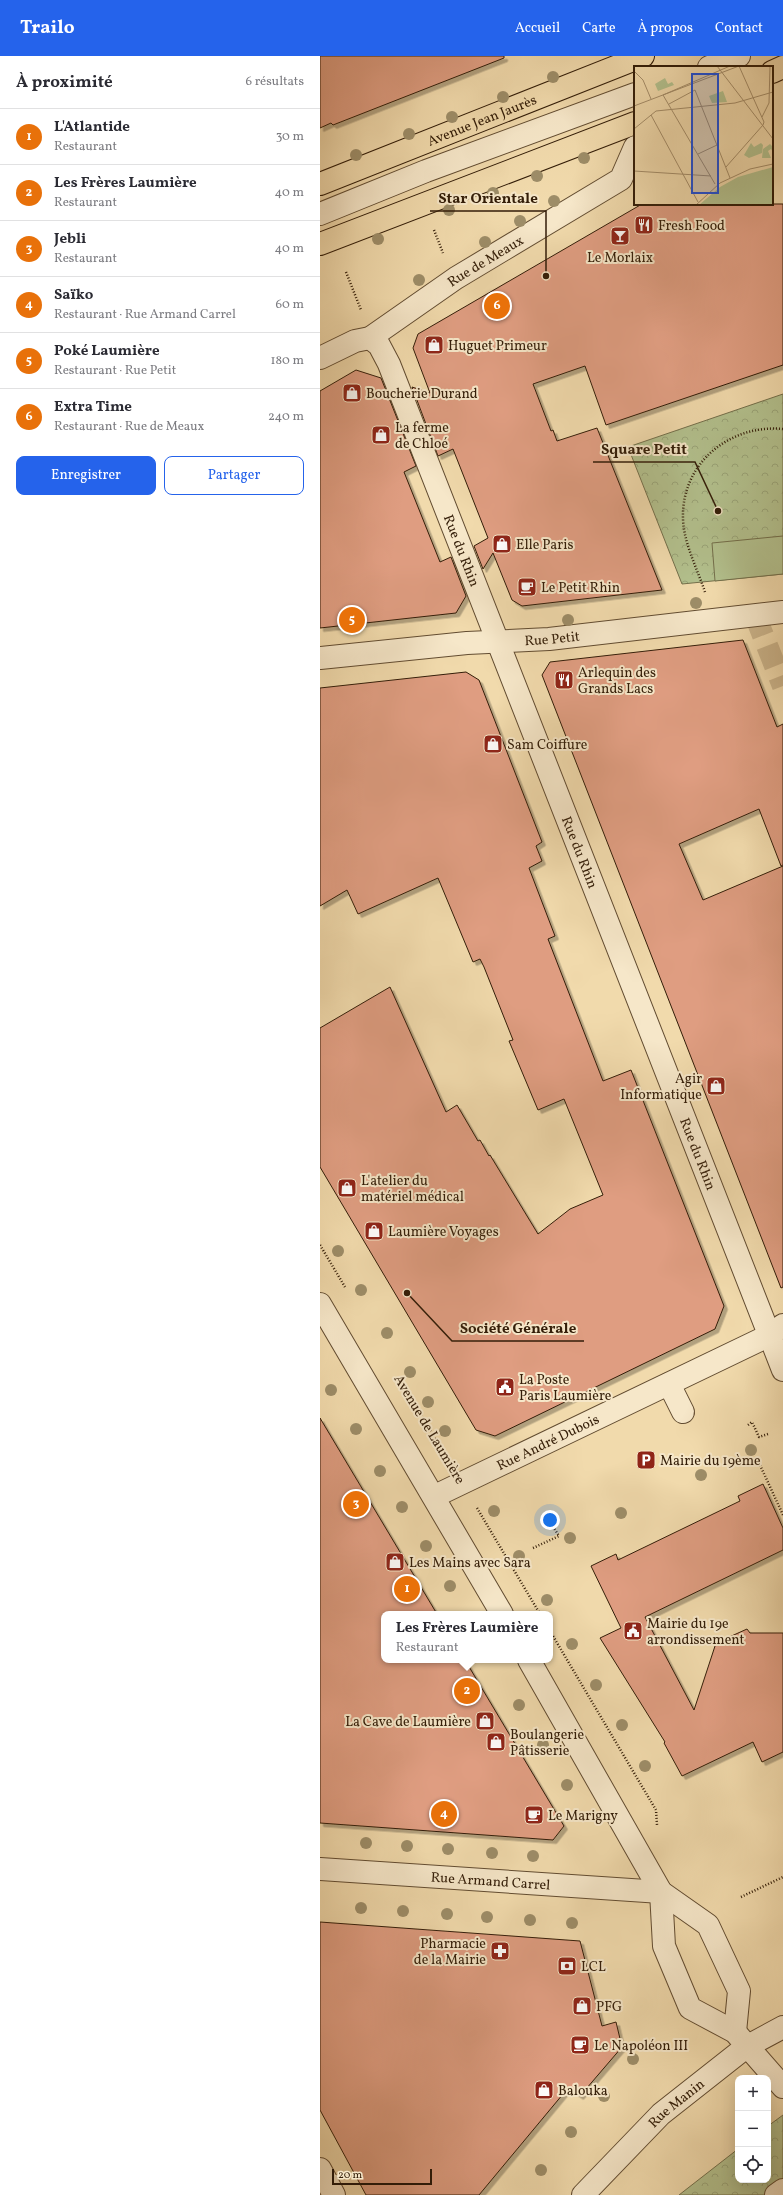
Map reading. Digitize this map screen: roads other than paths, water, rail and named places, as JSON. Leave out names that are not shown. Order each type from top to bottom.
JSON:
[{"type":"main road","name":"Avenue Jean Jaurès","points":[[320,184],[643,56]]},
{"type":"main road","points":[[773,72],[783,67]]},
{"type":"main road","points":[[320,244],[634,124]]},
{"type":"street","points":[[713,66],[739,56]]},
{"type":"street","name":"Avenue Jean Jaurès","points":[[320,214],[426,172],[634,94]]},
{"type":"street","name":"Rue de Meaux","points":[[320,358],[355,341],[370,338],[456,278],[621,179],[634,149]]},
{"type":"street","name":"Rue du Rhin","points":[[370,338],[379,345],[389,364],[498,641],[776,1330],[783,1370]]},
{"type":"street","name":"Rue Petit","points":[[320,658],[498,641],[549,639],[783,612]]},
{"type":"street","points":[[320,1304],[500,1611]]},
{"type":"street","name":"Rue André Dubois","points":[[434,1496],[669,1384],[776,1330]]},
{"type":"street","points":[[669,1384],[683,1412]]},
{"type":"street","points":[[531,1663],[661,1892],[708,1925],[739,1991],[741,2040]]},
{"type":"street","name":"Rue Armand Carrel","points":[[320,1869],[661,1892]]},
{"type":"street","points":[[661,1892],[664,1946],[690,2008],[741,2040],[783,2087]]},
{"type":"street","name":"Rue Manin","points":[[583,2195],[661,2114],[741,2040],[783,2027]]},
{"type":"street","points":[[320,2169],[334,2195]]},
{"type":"street","points":[[776,2195],[783,2190]]},
{"type":"tunnel","points":[[755,615],[783,686]]},
{"type":"place","name":"Fresh Food","points":[[644,225]]},
{"type":"place","name":"Le Morlaix","points":[[620,236]]},
{"type":"place","name":"Star Orientale","points":[[546,276]]},
{"type":"place","name":"Extra Time","points":[[497,306]]},
{"type":"place","name":"Huguet Primeur","points":[[434,345]]},
{"type":"place","name":"Boucherie Durand","points":[[352,393]]},
{"type":"place","name":"La ferme de Chloé","points":[[381,435]]},
{"type":"place","name":"Square Petit","points":[[718,511]]},
{"type":"place","name":"Elle Paris","points":[[502,544]]},
{"type":"place","name":"Le Petit Rhin","points":[[527,587]]},
{"type":"place","name":"Poké Laumière","points":[[352,620]]},
{"type":"place","name":"Arlequin des Grands Lacs","points":[[564,680]]},
{"type":"place","name":"Sam Coiffure","points":[[493,744]]},
{"type":"place","name":"Agir Informatique","points":[[716,1086]]},
{"type":"place","name":"L'atelier du matériel médical","points":[[347,1188]]},
{"type":"place","name":"Laumière Voyages","points":[[374,1231]]},
{"type":"place","name":"Société Générale","points":[[407,1293]]},
{"type":"place","name":"La Poste Paris Laumière","points":[[505,1387]]},
{"type":"place","name":"Mairie du 19ème","points":[[646,1460]]},
{"type":"place","name":"Jebli","points":[[356,1504]]},
{"type":"place","name":"Les Mains avec Sara","points":[[395,1562]]},
{"type":"place","name":"L'Atlantide","points":[[407,1589]]},
{"type":"place","name":"Mairie du 19e arrondissement","points":[[633,1631]]},
{"type":"place","name":"Les Frères Laumière","points":[[467,1691]]},
{"type":"place","name":"La Cave de Laumière","points":[[485,1721]]},
{"type":"place","name":"Boulangerie Pâtisserie","points":[[496,1742]]},
{"type":"place","name":"Saïko","points":[[444,1814]]},
{"type":"place","name":"Le Marigny","points":[[534,1815]]},
{"type":"place","name":"Pharmacie de la Mairie","points":[[500,1951]]},
{"type":"place","name":"LCL","points":[[567,1966]]},
{"type":"place","name":"PFG","points":[[582,2006]]},
{"type":"place","name":"Le Napoléon III","points":[[580,2045]]},
{"type":"place","name":"Balouka","points":[[544,2090]]}]
